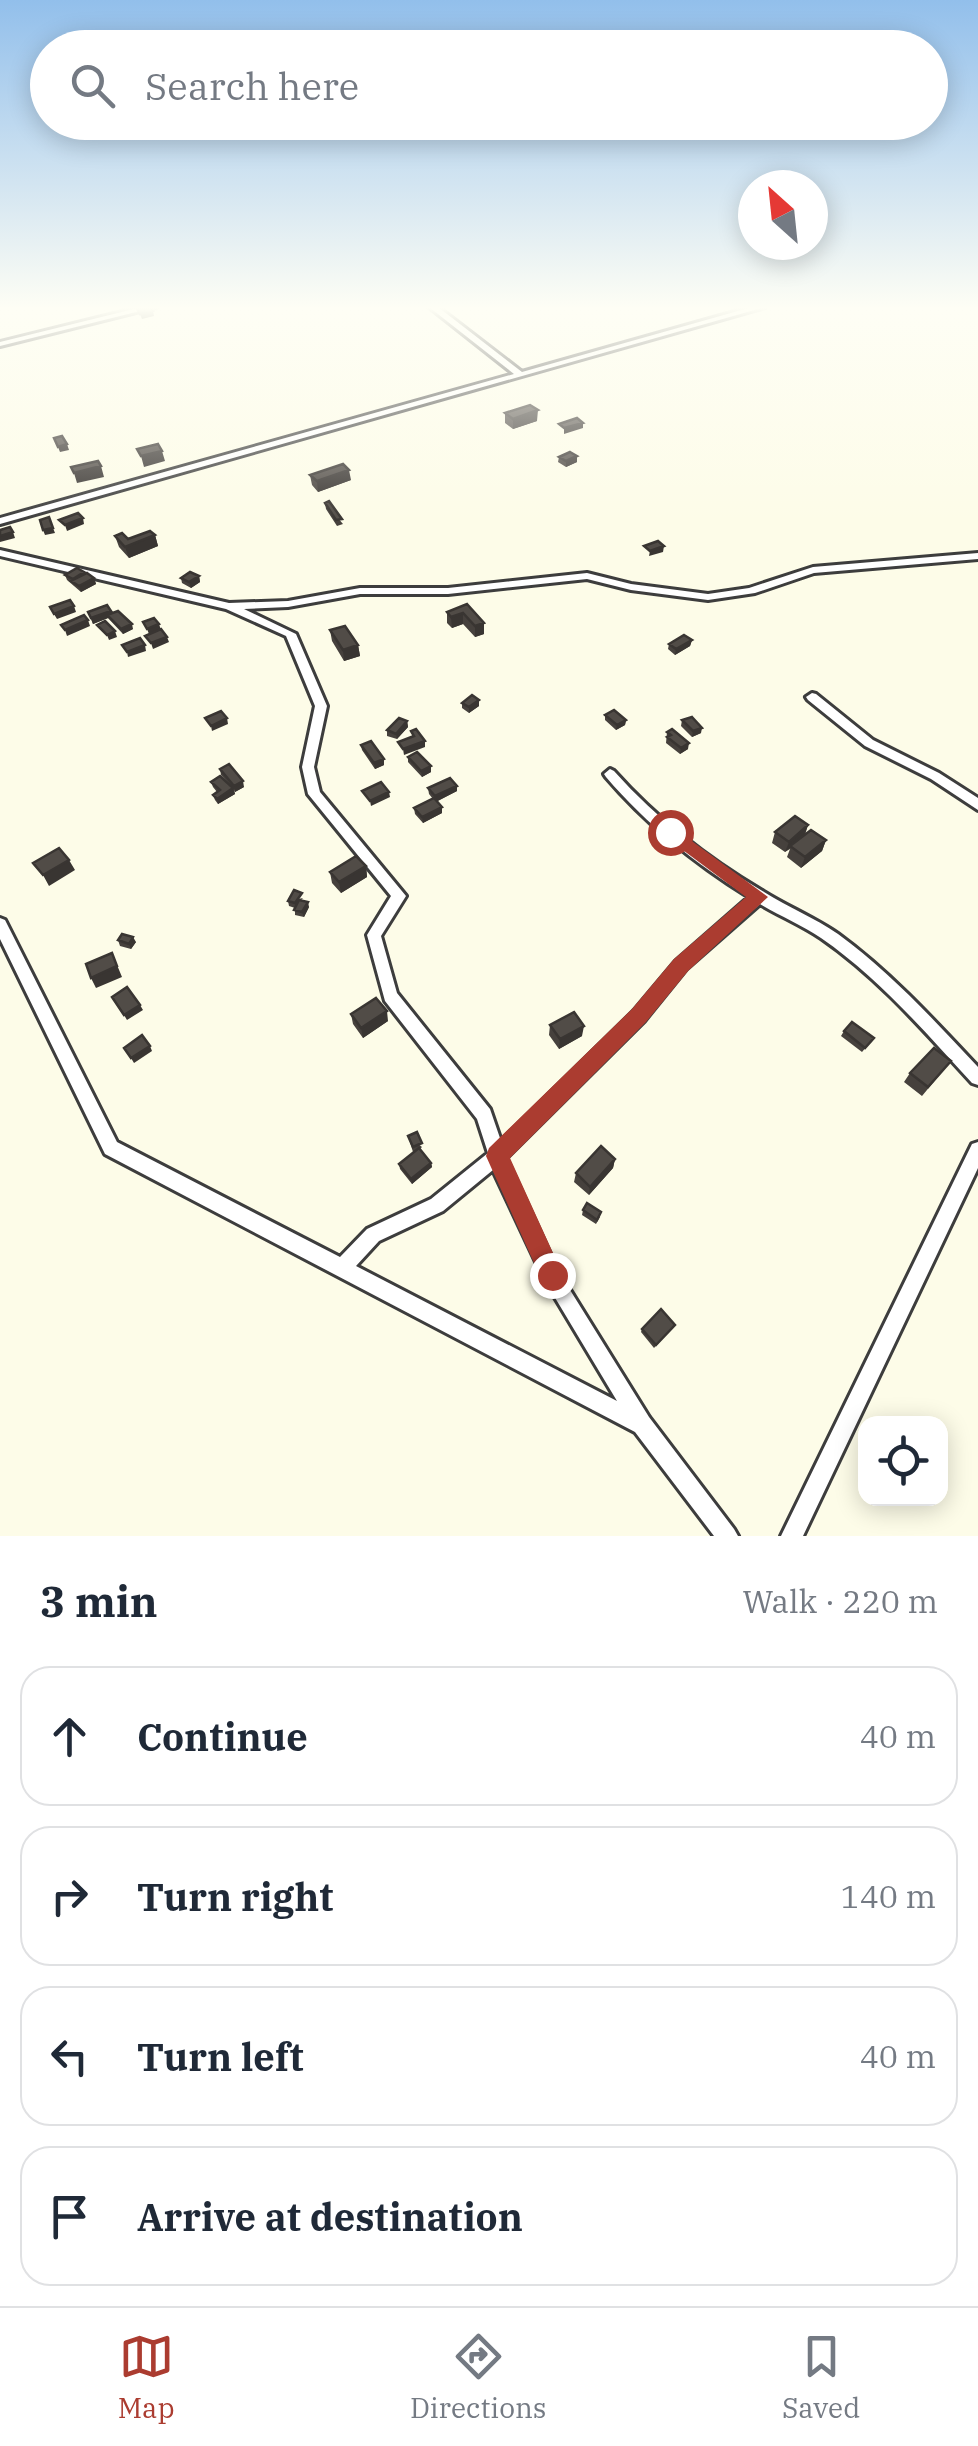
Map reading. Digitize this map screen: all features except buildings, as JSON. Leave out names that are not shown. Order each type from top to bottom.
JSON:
[{"type":"street","points":[[0,521],[504,379]]},
{"type":"street","points":[[0,553],[229,606],[291,634],[321,706],[308,767],[314,794],[400,896],[374,935],[390,996],[484,1115],[497,1156],[552,1275],[642,1424],[727,1536]]},
{"type":"street","points":[[229,606],[288,604],[360,591],[448,592],[588,576],[632,587],[708,597],[750,591],[813,570],[978,556]]},
{"type":"street","points":[[812,697],[869,743],[935,776],[978,805]]},
{"type":"street","points":[[610,774],[628,796],[670,832],[759,897],[829,936],[912,1008],[978,1078]]},
{"type":"street","points":[[343,1267],[372,1234],[438,1205],[497,1156],[639,1016],[681,965],[759,897]]},
{"type":"street","points":[[0,924],[111,1148],[642,1424]]},
{"type":"street","points":[[792,1536],[978,1150]]},
{"type":"route","points":[[552,1275],[497,1156],[639,1016],[681,965],[759,897],[670,832]]}]
